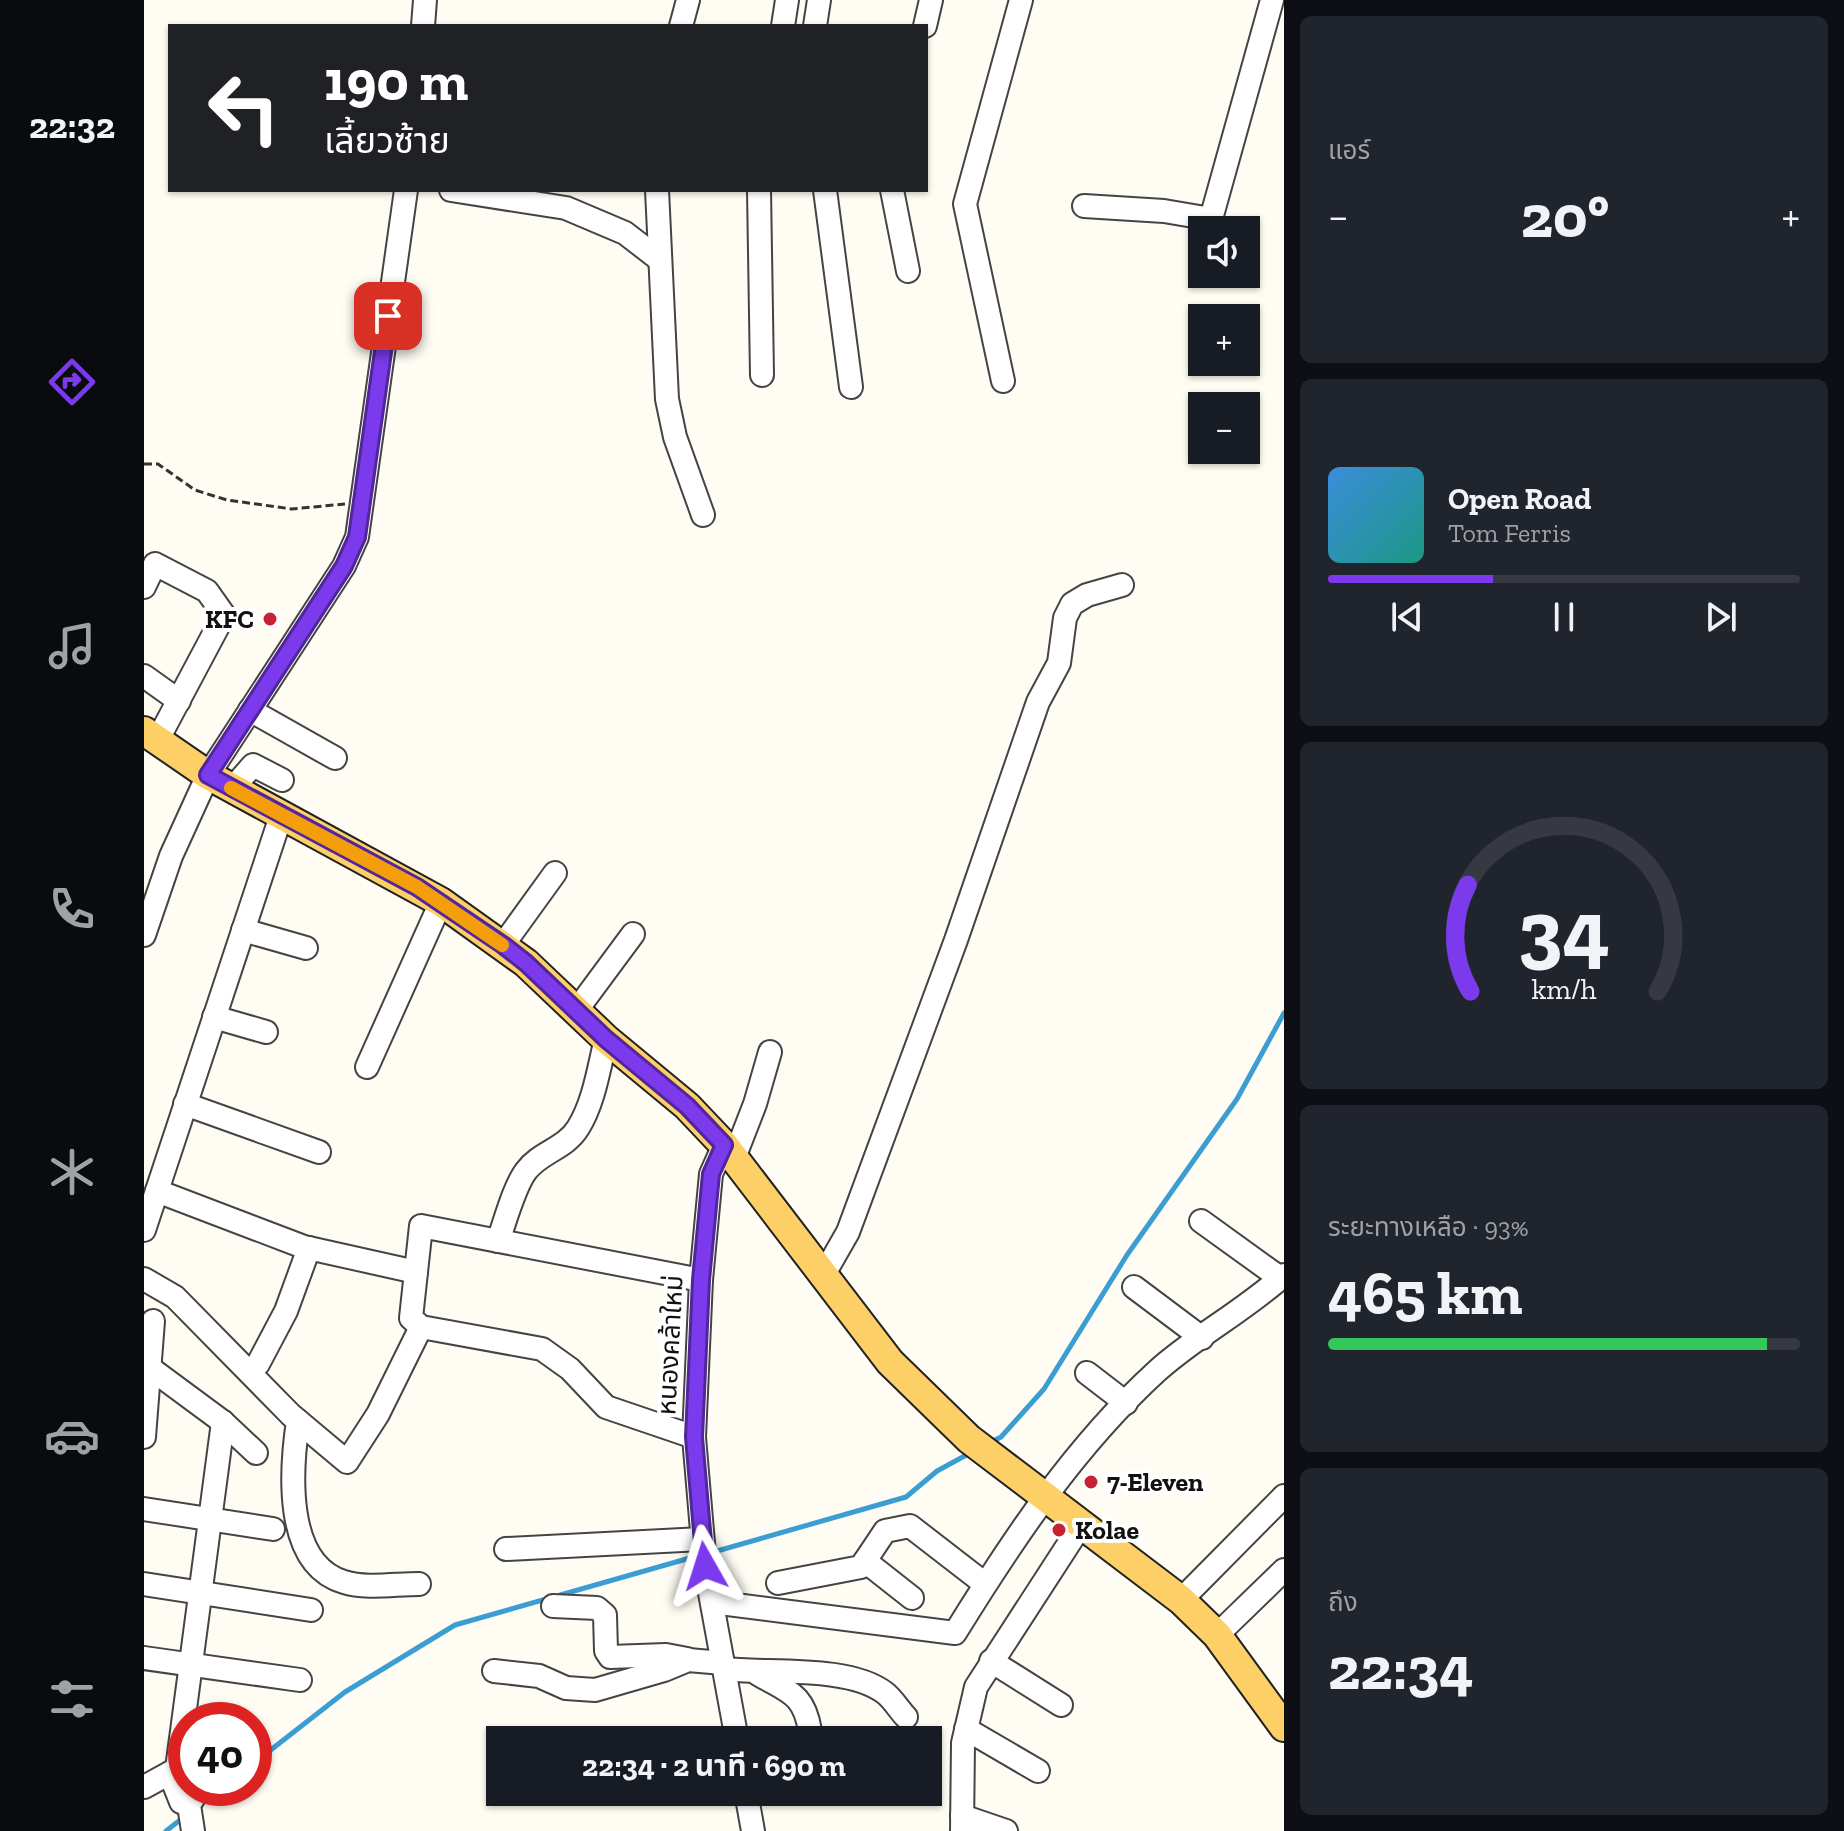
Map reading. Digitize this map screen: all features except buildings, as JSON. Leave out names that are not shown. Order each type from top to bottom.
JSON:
[{"type":"main road","points":[[150,736],[220,782],[441,902],[503,945],[606,1039],[687,1106],[729,1152],[890,1362],[978,1447],[1181,1600],[1217,1635],[1284,1727]]},
{"type":"street","points":[[423,24],[425,0]]},
{"type":"street","points":[[682,24],[688,0]]},
{"type":"street","points":[[783,24],[787,0]]},
{"type":"street","points":[[815,24],[819,0]]},
{"type":"street","points":[[925,24],[931,0]]},
{"type":"street","points":[[1003,381],[965,204],[1021,0]]},
{"type":"street","points":[[1084,206],[1164,211],[1211,219],[1272,0]]},
{"type":"street","points":[[144,935],[171,856],[220,782],[250,710],[344,566],[357,537],[406,192]]},
{"type":"street","points":[[464,192],[566,208],[625,233],[660,260]]},
{"type":"street","points":[[657,192],[667,399],[675,437],[703,515]]},
{"type":"street","points":[[759,192],[762,375]]},
{"type":"street","points":[[825,192],[851,387]]},
{"type":"street","points":[[892,192],[908,271]]},
{"type":"street","points":[[144,587],[155,564],[207,591],[224,615],[179,701],[150,736]]},
{"type":"street","points":[[824,1274],[848,1232],[956,940],[1038,702],[1059,663],[1065,618],[1072,604],[1087,595],[1122,585]]},
{"type":"street","points":[[144,676],[179,701]]},
{"type":"street","points":[[250,710],[335,758]]},
{"type":"street","points":[[220,782],[253,765],[282,780]]},
{"type":"street","points":[[144,1230],[282,813]]},
{"type":"street","points":[[503,945],[555,873]]},
{"type":"street","points":[[367,1067],[441,902]]},
{"type":"street","points":[[243,930],[306,948]]},
{"type":"street","points":[[576,1011],[633,934]]},
{"type":"street","points":[[214,1017],[266,1032]]},
{"type":"street","points":[[498,1241],[524,1173],[541,1157],[561,1147],[579,1128],[594,1088],[606,1039]]},
{"type":"street","name":"หนองคล้าใหม่","points":[[734,1726],[703,1550],[694,1437],[701,1280],[711,1174],[729,1152],[755,1104],[770,1052]]},
{"type":"street","points":[[185,1104],[319,1152]]},
{"type":"street","points":[[157,1191],[309,1248],[416,1272]]},
{"type":"street","points":[[712,1602],[955,1633],[1042,1497],[1126,1403],[1158,1370],[1282,1277],[1201,1221]]},
{"type":"street","points":[[694,1437],[606,1407],[570,1369],[542,1349],[421,1327],[411,1318],[421,1226],[701,1280]]},
{"type":"street","points":[[258,1364],[286,1311],[309,1248]]},
{"type":"street","points":[[144,1279],[175,1297],[298,1421],[347,1462],[378,1414],[421,1327]]},
{"type":"street","points":[[1134,1287],[1202,1338]]},
{"type":"street","points":[[144,1437],[153,1321]]},
{"type":"street","points":[[150,1368],[223,1422],[256,1453]]},
{"type":"street","points":[[1087,1373],[1126,1403]]},
{"type":"street","points":[[298,1421],[293,1493],[295,1518],[304,1543],[317,1562],[330,1575],[344,1582],[419,1584]]},
{"type":"street","points":[[187,1702],[223,1422]]},
{"type":"street","points":[[1181,1600],[1284,1496]]},
{"type":"street","points":[[144,1509],[273,1529]]},
{"type":"street","points":[[1006,1831],[962,1823],[966,1729],[976,1687],[1081,1525]]},
{"type":"street","points":[[778,1583],[861,1567],[885,1531],[910,1526],[985,1584]]},
{"type":"street","points":[[506,1549],[703,1550]]},
{"type":"street","points":[[865,1561],[912,1598]]},
{"type":"street","points":[[1217,1635],[1284,1570]]},
{"type":"street","points":[[144,1584],[311,1610]]},
{"type":"street","points":[[553,1606],[597,1608],[605,1615],[606,1651],[610,1657],[666,1655],[757,1673],[815,1674],[870,1685],[886,1694],[906,1717]]},
{"type":"street","points":[[144,1658],[300,1680]]},
{"type":"street","points":[[494,1671],[539,1676],[566,1688],[595,1690],[688,1660]]},
{"type":"street","points":[[991,1661],[1061,1705]]},
{"type":"street","points":[[757,1673],[793,1694],[806,1707],[809,1726]]},
{"type":"street","points":[[966,1729],[1038,1771]]},
{"type":"street","points":[[144,1787],[168,1778]]},
{"type":"street","points":[[749,1806],[753,1831]]},
{"type":"path","points":[[144,464],[158,464],[195,490],[227,500],[292,509],[340,503],[362,506]]},
{"type":"waterway","points":[[989,1443],[1001,1437],[1044,1389],[1127,1255],[1237,1099],[1284,1013]]},
{"type":"waterway","points":[[710,1553],[906,1497],[937,1471],[970,1453]]},
{"type":"waterway","points":[[272,1749],[345,1692],[455,1625],[697,1556]]},
{"type":"waterway","points":[[166,1831],[184,1817]]},
{"type":"slow traffic","points":[[231,788],[417,887],[502,945]]},
{"type":"place","name":"KFC","points":[[270,619]]},
{"type":"place","name":"7-Eleven","points":[[1091,1482]]},
{"type":"place","name":"Kolae","points":[[1059,1530]]},
{"type":"route","points":[[388,316],[357,537],[344,566],[208,775],[417,887],[503,945],[606,1039],[687,1106],[724,1145],[711,1174],[701,1280],[694,1437],[705,1566]]}]
